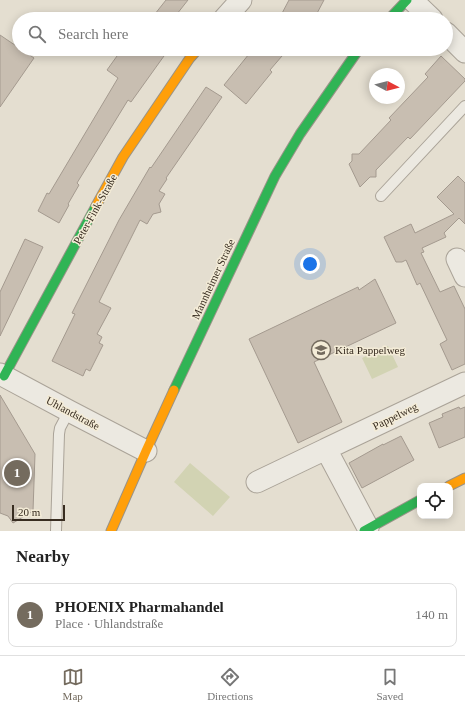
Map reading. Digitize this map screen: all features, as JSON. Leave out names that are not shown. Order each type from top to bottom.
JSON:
[{"type":"street","points":[[230,12],[241,0]]},
{"type":"street","points":[[396,12],[407,0]]},
{"type":"street","points":[[412,0],[425,12]]},
{"type":"street","points":[[453,41],[465,52]]},
{"type":"street","name":"Peter-Fink-Straße","points":[[2,375],[123,157],[192,56]]},
{"type":"street","name":"Mannheimer Straße","points":[[111,531],[146,451],[275,176],[300,134],[354,56]]},
{"type":"street","name":"Uhlandstraße","points":[[2,375],[146,451]]},
{"type":"street","name":"Pappelweg","points":[[257,482],[465,382]]},
{"type":"street","points":[[326,449],[366,530],[417,502]]},
{"type":"street","points":[[453,484],[465,478]]},
{"type":"lane","points":[[381,196],[465,106]]},
{"type":"lane","points":[[56,531],[58,434],[69,411]]},
{"type":"green space","points":[[388,346],[398,367],[372,379],[362,358]]},
{"type":"green space","points":[[190,463],[230,497],[213,516],[174,482]]},
{"type":"building","points":[[166,0],[188,0],[179,12],[157,12]]},
{"type":"building","points":[[289,0],[324,0],[318,12],[283,12]]},
{"type":"building","points":[[0,35],[12,43],[12,56],[31,56],[34,58],[0,107]]},
{"type":"building","points":[[117,56],[164,56],[131,102],[128,100],[77,183],[79,185],[59,223],[38,211],[47,193],[49,194],[118,78],[107,70]]},
{"type":"building","points":[[247,56],[282,56],[270,70],[272,72],[246,104],[224,85]]},
{"type":"building","points":[[441,56],[465,79],[465,81],[410,139],[408,137],[376,170],[376,177],[370,177],[360,187],[349,164],[352,161],[352,154],[359,154],[391,120],[389,118],[402,104],[405,104],[405,101],[428,77],[425,74]]},
{"type":"building","points":[[206,87],[222,97],[166,178],[167,179],[159,191],[165,194],[159,204],[161,212],[153,214],[147,224],[140,220],[99,302],[111,308],[97,334],[102,337],[99,343],[103,345],[90,371],[86,369],[83,376],[52,361],[75,314],[72,313],[119,220],[150,167],[151,168]]},
{"type":"building","points":[[458,176],[465,183],[465,224],[459,218],[444,233],[446,237],[422,248],[424,252],[421,253],[440,292],[454,286],[465,309],[465,364],[452,370],[440,344],[447,340],[420,283],[417,285],[406,260],[396,262],[384,237],[411,224],[415,233],[454,214],[437,197]]},
{"type":"building","points":[[25,239],[43,247],[0,336],[0,292]]},
{"type":"building","points":[[375,279],[396,323],[314,362],[342,422],[298,443],[249,339],[358,287],[359,290]]},
{"type":"building","points":[[0,395],[35,454],[33,511],[13,523],[8,516],[0,513]]},
{"type":"building","points":[[459,407],[460,409],[465,407],[465,437],[439,448],[429,423],[443,417],[442,414]]},
{"type":"building","points":[[401,436],[414,460],[362,488],[349,463]]},
{"type":"traffic: fast","points":[[396,12],[407,0]]},
{"type":"traffic: fast","points":[[174,390],[275,176],[300,134],[354,56]]},
{"type":"traffic: fast","points":[[4,376],[96,206]]},
{"type":"traffic: fast","points":[[364,531],[417,502]]},
{"type":"traffic: slow","points":[[96,206],[123,157],[192,56]]},
{"type":"traffic: slow","points":[[111,531],[174,390]]},
{"type":"traffic: slow","points":[[453,484],[465,478]]},
{"type":"place","name":"Kita Pappelweg","points":[[321,350]]},
{"type":"place","name":"PHOENIX Pharmahandel","points":[[17,473]]}]
